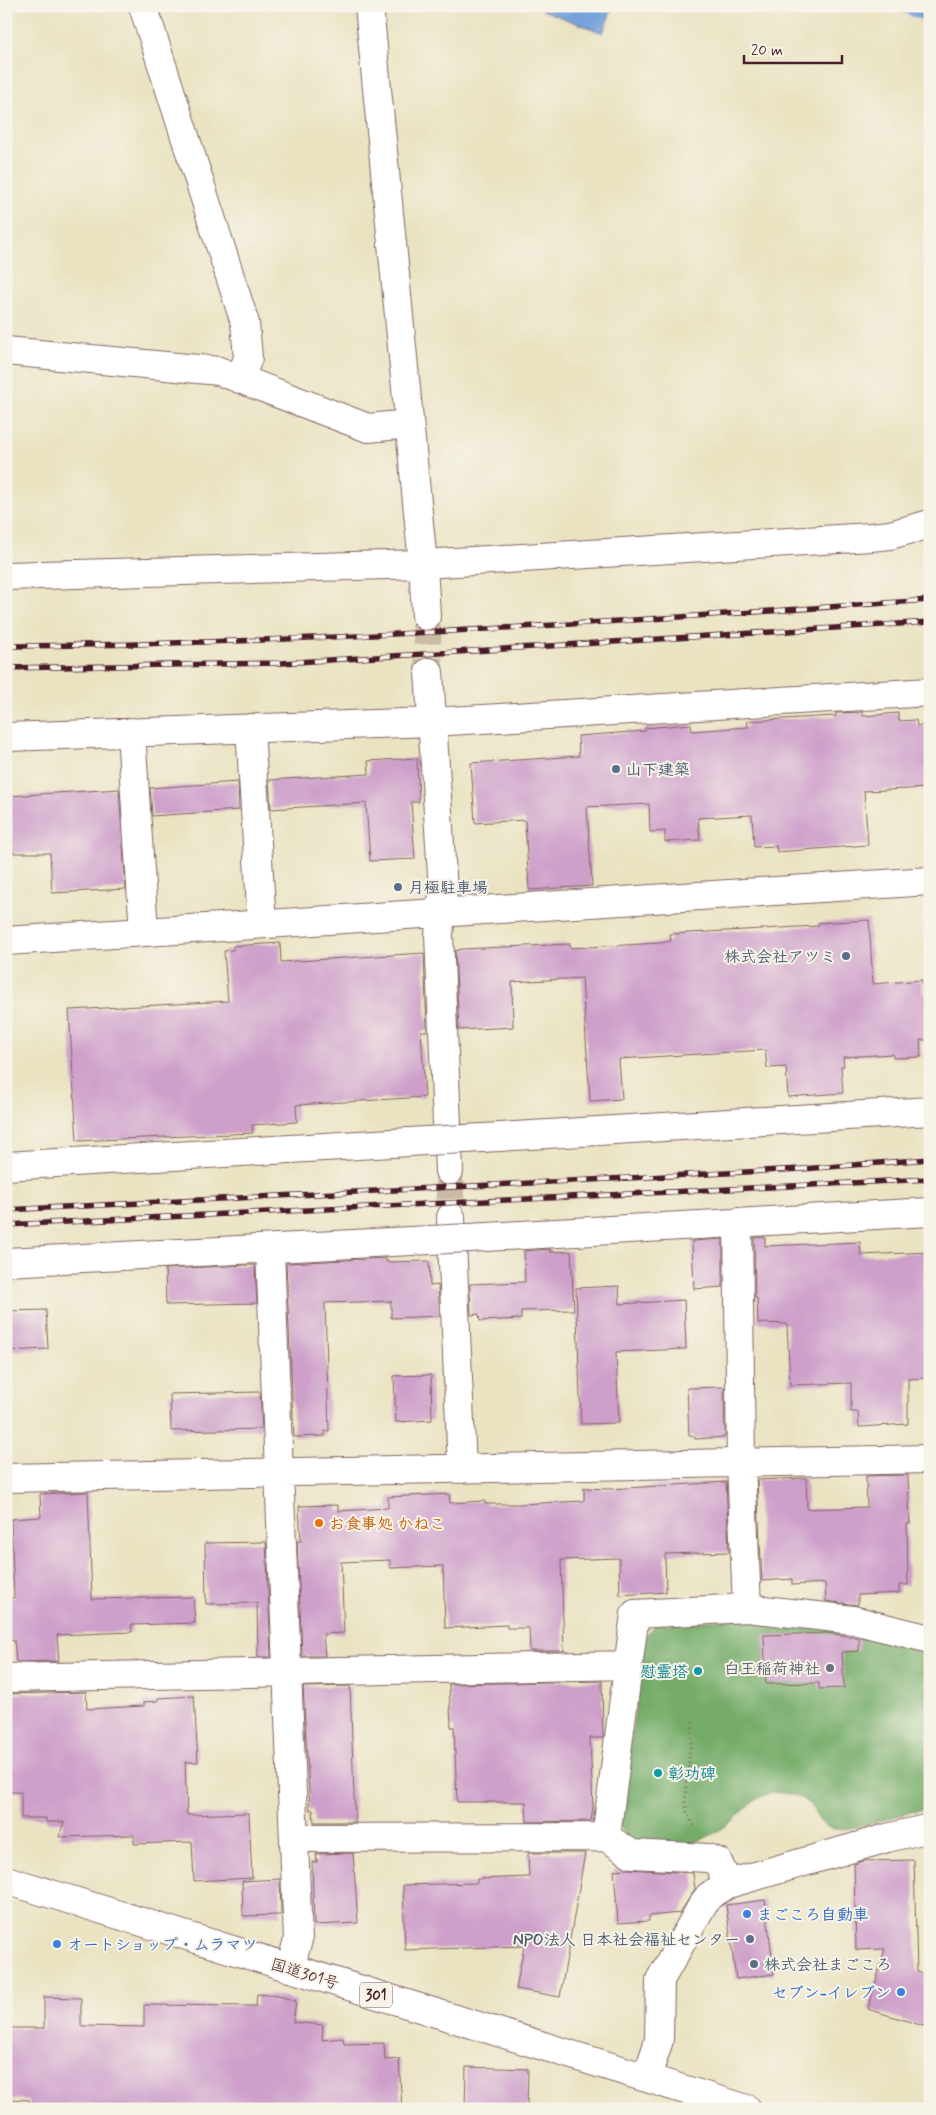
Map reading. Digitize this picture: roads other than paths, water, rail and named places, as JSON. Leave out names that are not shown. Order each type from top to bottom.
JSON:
[{"type":"main road","points":[[143,6],[246,323],[248,358],[240,379]]},
{"type":"main road","points":[[369,6],[423,564],[426,616]]},
{"type":"main road","points":[[6,352],[218,371],[368,428],[409,424]]},
{"type":"main road","points":[[6,576],[423,564],[871,537],[890,535],[930,524]]},
{"type":"main road","points":[[429,672],[443,891],[439,935],[449,1171]]},
{"type":"main road","points":[[6,736],[432,722],[930,692]]},
{"type":"main road","points":[[250,728],[262,924]]},
{"type":"main road","points":[[131,732],[144,932]]},
{"type":"main road","points":[[6,941],[930,881]]},
{"type":"main road","points":[[6,1166],[930,1111]]},
{"type":"main road","points":[[6,1262],[270,1250],[930,1212]]},
{"type":"main road","points":[[452,1217],[462,1469]]},
{"type":"main road","points":[[738,1222],[741,1463],[747,1608]]},
{"type":"main road","points":[[270,1250],[298,1940],[290,1968]]},
{"type":"main road","points":[[6,1478],[930,1459]]},
{"type":"main road","points":[[606,1837],[635,1614],[747,1608],[853,1620],[930,1639]]},
{"type":"main road","points":[[6,1678],[628,1665]]},
{"type":"main road","points":[[648,2076],[659,2040],[660,1980],[709,1896],[728,1884],[887,1838],[930,1828]]},
{"type":"main road","points":[[294,1838],[606,1837],[632,1854],[708,1858],[718,1862],[728,1884]]},
{"type":"main road","name":"国道301号","points":[[6,1880],[648,2076],[747,2109]]},
{"type":"water","points":[[543,6],[613,6],[603,33],[542,10]]},
{"type":"waterway","points":[[899,6],[930,18]]},
{"type":"tunnel","points":[[426,616],[429,672]]},
{"type":"tunnel","points":[[449,1171],[451,1217]]},
{"type":"railway","points":[[6,646],[237,641],[353,636],[930,600]]},
{"type":"railway","points":[[6,668],[281,663],[930,622]]},
{"type":"railway","points":[[6,1210],[802,1169],[930,1159]]},
{"type":"railway","points":[[6,1225],[930,1179]]},
{"type":"place","name":"山下建築","points":[[616,769]]},
{"type":"place","name":"月極駐車場","points":[[398,887]]},
{"type":"place","name":"株式会社アツミ","points":[[846,956]]},
{"type":"place","name":"お食事処 かねこ","points":[[319,1523]]},
{"type":"place","name":"白王稲荷神社","points":[[830,1668]]},
{"type":"place","name":"慰霊塔","points":[[698,1671]]},
{"type":"place","name":"彰功碑","points":[[658,1773]]},
{"type":"place","name":"まごころ自動車","points":[[747,1914]]},
{"type":"place","name":"NPO法人 日本社会福祉センター","points":[[750,1939]]},
{"type":"place","name":"オートショップ・ムラマツ","points":[[57,1944]]},
{"type":"place","name":"株式会社まごころ","points":[[754,1964]]},
{"type":"place","name":"セブン-イレブン","points":[[901,1992]]}]
